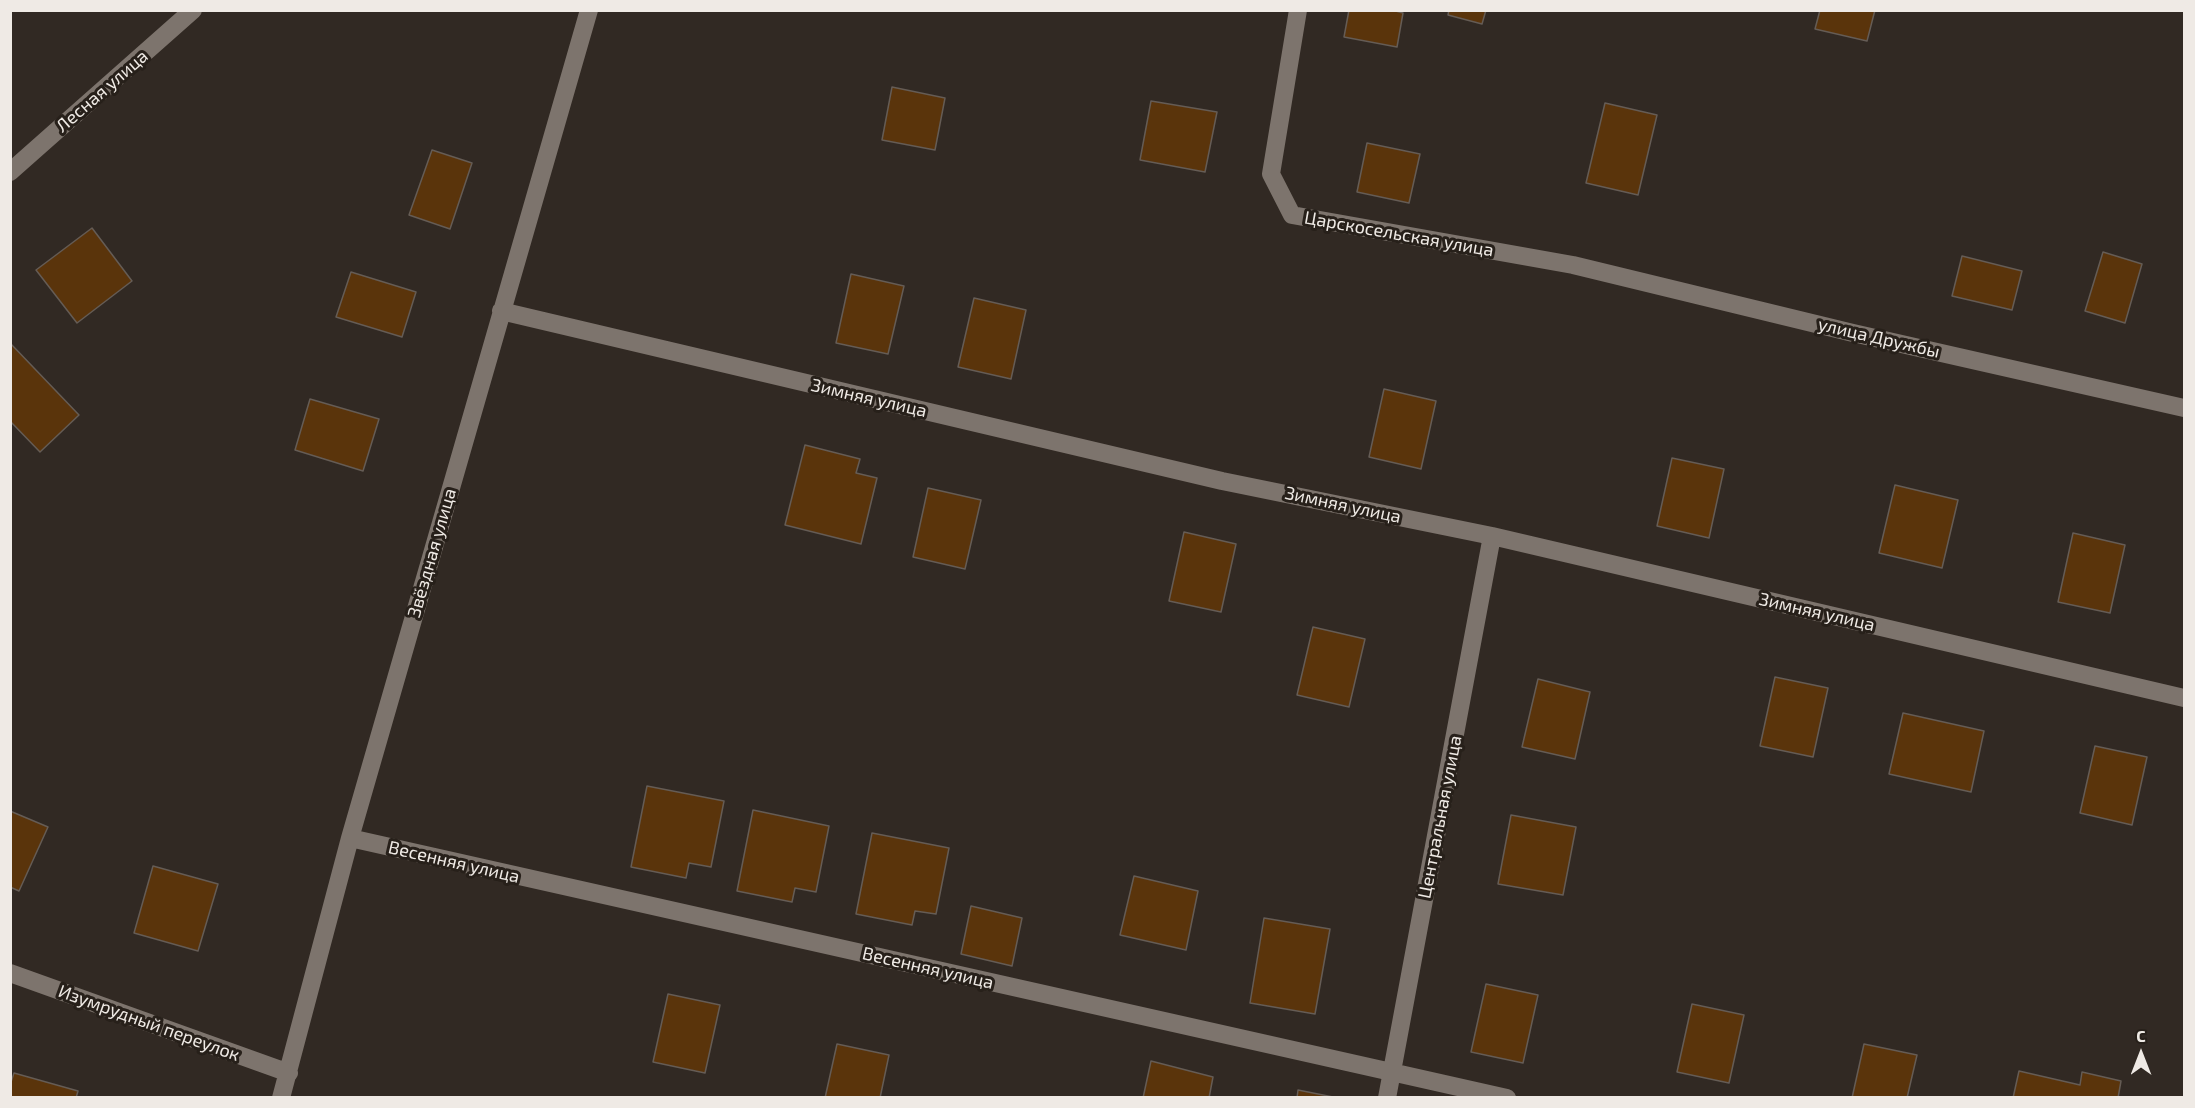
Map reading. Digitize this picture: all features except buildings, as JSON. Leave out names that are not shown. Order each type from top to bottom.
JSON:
[{"type":"street","name":"Лесная улица","points":[[10,172],[193,10]]},
{"type":"street","name":"Звёздная улица","points":[[281,1098],[350,838],[589,10]]},
{"type":"street","name":"Царскосельская улица","points":[[1299,10],[1271,174],[1292,215],[1574,265]]},
{"type":"street","name":"улица Дружбы","points":[[1574,265],[1853,333],[2184,408]]},
{"type":"street","name":"Зимняя улица","points":[[501,311],[1222,481],[1492,536],[2184,698]]},
{"type":"street","name":"Центральная улица","points":[[1387,1098],[1492,536]]},
{"type":"street","name":"Весенняя улица","points":[[350,838],[1507,1098]]},
{"type":"street","name":"Изумрудный переулок","points":[[10,973],[289,1072]]}]
